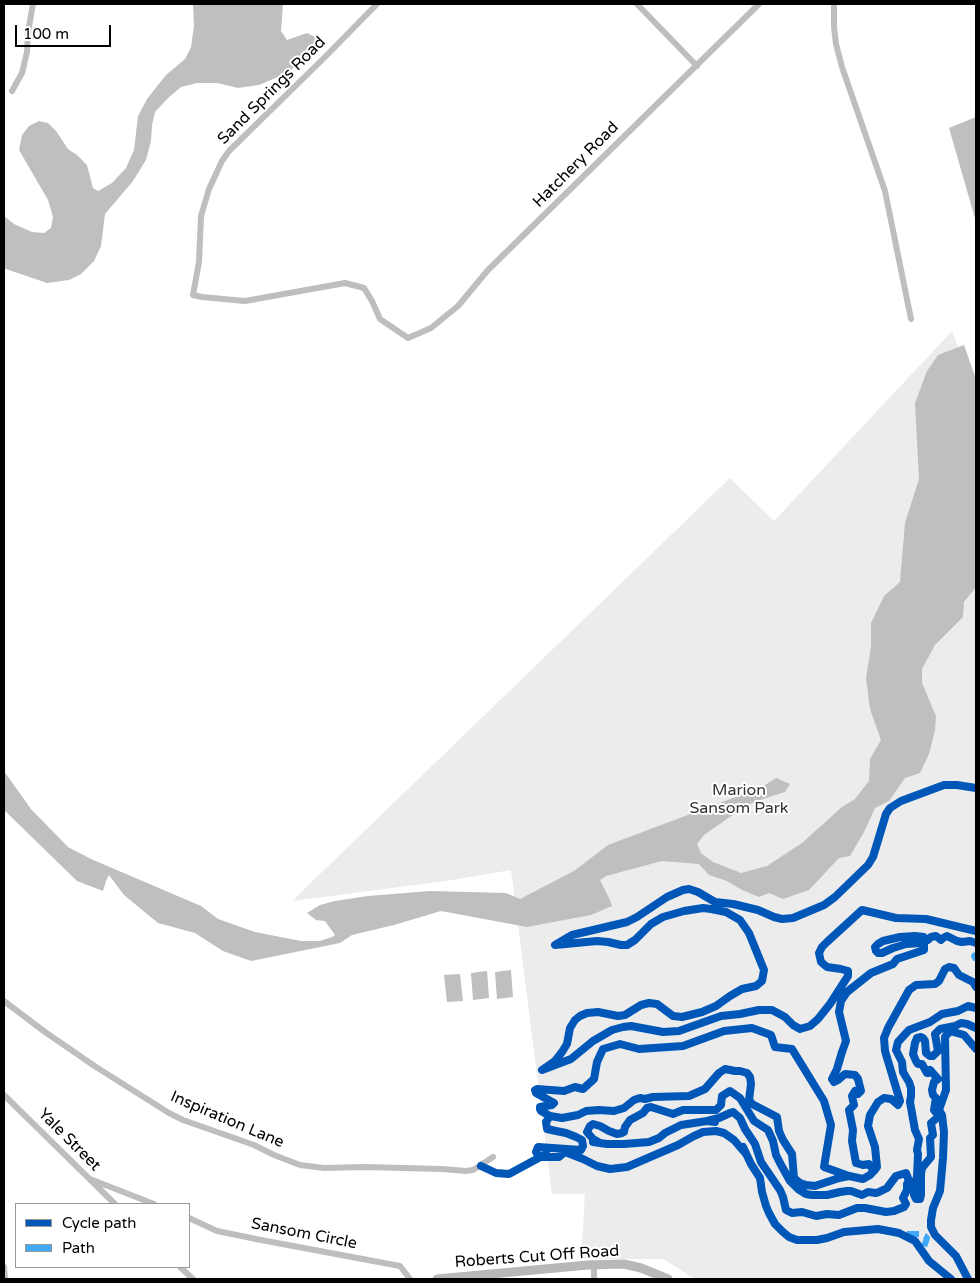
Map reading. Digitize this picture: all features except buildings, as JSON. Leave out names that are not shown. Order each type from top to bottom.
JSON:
[{"type":"street","points":[[12,91],[22,73],[27,52],[33,4]]},
{"type":"street","name":"Sand Springs Road","points":[[377,4],[325,58],[229,151],[222,161],[209,189],[201,216],[199,262],[193,295],[202,298],[245,301],[345,282],[364,288],[380,319],[408,338]]},
{"type":"street","points":[[637,4],[697,66]]},
{"type":"street","name":"Hatchery Road","points":[[408,338],[431,328],[458,306],[488,270],[759,4]]},
{"type":"street","points":[[834,4],[836,44],[842,67],[885,191],[911,319]]},
{"type":"street","name":"Inspiration Lane","points":[[4,1001],[96,1067],[169,1113],[300,1164],[324,1168],[466,1171],[473,1170],[493,1158]]},
{"type":"street","name":"Yale Street","points":[[4,1095],[114,1203]]},
{"type":"street","points":[[87,1178],[151,1203]]},
{"type":"street","name":"Sansom Circle","points":[[190,1218],[217,1231],[400,1266],[410,1279]]},
{"type":"street","name":"Roberts Cut Off Road","points":[[436,1279],[624,1264],[641,1268],[668,1279]]},
{"type":"street","points":[[594,1266],[594,1279]]},
{"type":"street","points":[[4,1267],[5,1279]]},
{"type":"street","points":[[181,1268],[193,1279]]},
{"type":"green space","name":"Marion Sansom Park","points":[[952,331],[976,395],[976,1279],[695,1279],[663,1259],[581,1259],[585,1194],[552,1194],[511,870],[446,881],[292,901],[730,478],[774,521]]},
{"type":"shaded area","points":[[193,4],[283,4],[281,31],[287,40],[307,33],[315,37],[317,45],[297,66],[259,85],[238,88],[217,83],[197,83],[181,87],[168,98],[155,112],[146,160],[133,181],[105,214],[101,246],[94,261],[81,274],[69,280],[47,283],[4,268],[4,216],[14,224],[32,232],[44,233],[51,228],[53,217],[48,200],[19,150],[22,135],[29,126],[39,121],[48,123],[68,149],[87,165],[93,188],[98,191],[112,183],[126,168],[134,150],[138,116],[147,99],[166,75],[185,59],[191,47],[194,26]]},
{"type":"shaded area","points":[[976,117],[976,222],[949,128]]},
{"type":"shaded area","points":[[964,345],[976,379],[976,587],[964,602],[963,617],[935,645],[922,669],[922,683],[936,716],[935,730],[929,754],[920,773],[905,778],[889,801],[875,808],[850,856],[839,858],[809,890],[783,899],[769,893],[759,897],[727,881],[709,875],[699,864],[662,861],[606,876],[600,880],[612,906],[591,915],[527,927],[441,911],[352,935],[340,943],[251,961],[223,951],[195,933],[158,923],[124,895],[109,875],[103,891],[77,881],[4,810],[4,771],[31,809],[68,847],[91,859],[201,906],[218,919],[255,932],[301,941],[320,941],[335,935],[325,921],[316,920],[307,913],[320,905],[335,901],[368,896],[430,891],[506,893],[520,899],[574,871],[608,845],[762,787],[776,778],[790,784],[785,792],[747,805],[704,835],[697,844],[701,853],[713,862],[741,873],[767,866],[802,843],[842,807],[855,799],[869,781],[870,759],[881,740],[870,709],[866,678],[871,647],[871,623],[884,596],[900,582],[905,523],[919,479],[915,403],[927,371],[938,355]]},
{"type":"shaded area","points":[[511,970],[513,997],[497,999],[495,972]]},
{"type":"shaded area","points":[[487,971],[489,998],[473,1000],[471,973]]},
{"type":"shaded area","points":[[460,974],[463,1001],[447,1002],[444,975]]},
{"type":"marked path","points":[[976,954],[974,956],[976,960]]},
{"type":"marked path","points":[[907,1234],[921,1234],[927,1238],[922,1252]]},
{"type":"cycle path","points":[[976,788],[944,785],[901,801],[890,808],[886,814],[873,857],[868,865],[824,905],[793,918],[782,919],[758,910],[715,902],[689,889],[667,897],[627,922],[572,935],[555,945],[597,941],[627,945],[635,940],[651,924],[663,917],[703,908],[726,912],[740,920],[749,933],[764,970],[762,981],[756,986],[742,989],[716,1006],[702,1012],[682,1017],[673,1016],[657,1004],[649,1003],[641,1005],[625,1015],[618,1016],[598,1012],[580,1016],[570,1028],[567,1044],[562,1052],[555,1061],[542,1070],[571,1059],[593,1041],[612,1030],[623,1027],[631,1026],[663,1032],[679,1031],[721,1016],[759,1010],[772,1010],[785,1017],[800,1029],[810,1026],[830,1004],[848,976],[848,971],[827,967],[821,962],[819,953],[822,947],[862,910],[896,918],[926,919],[976,931]]},
{"type":"cycle path","points":[[874,1171],[869,1164],[856,1163],[852,1141],[853,1130],[849,1110],[854,1105],[852,1096],[855,1091],[858,1094],[861,1091],[858,1079],[855,1075],[845,1074],[834,1082],[832,1079],[846,1041],[839,1012],[841,1001],[847,992],[871,973],[893,964],[897,959],[924,950],[924,944],[921,943],[906,944],[878,953],[875,947],[883,941],[915,936],[924,937],[925,941],[936,936],[941,940],[947,936],[957,941],[976,943]]},
{"type":"cycle path","points":[[550,1116],[541,1111],[540,1107],[554,1103],[536,1093],[535,1090],[564,1091],[575,1087],[583,1089],[594,1079],[597,1062],[603,1049],[620,1044],[639,1049],[683,1046],[724,1031],[752,1028],[771,1035],[775,1047],[792,1049],[824,1101],[831,1125],[824,1167],[863,1179],[870,1175],[877,1167],[875,1147],[868,1126],[870,1115],[878,1102],[884,1098],[891,1099],[898,1105],[900,1101],[885,1051],[884,1038],[909,990],[916,985],[935,984],[939,981],[945,969],[949,967],[954,968],[959,975],[973,982],[976,987]]},
{"type":"cycle path","points":[[976,1008],[968,1006],[958,1011],[942,1014],[930,1022],[909,1030],[898,1042],[896,1050],[902,1062],[903,1072],[911,1088],[910,1102],[915,1130],[919,1139],[917,1176],[914,1189],[916,1199],[920,1199],[921,1195],[922,1168],[931,1157],[930,1138],[933,1135],[931,1123],[938,1115],[934,1110],[936,1098],[932,1090],[934,1082],[938,1079],[930,1070],[927,1073],[922,1064],[918,1064],[916,1061],[913,1054],[915,1043],[917,1038],[923,1038],[926,1053],[933,1056],[938,1051],[935,1034],[940,1029],[961,1023],[976,1028]]},
{"type":"cycle path","points":[[968,1279],[956,1256],[935,1235],[931,1227],[931,1220],[933,1208],[940,1191],[943,1158],[944,1132],[942,1115],[939,1110],[946,1090],[945,1037],[950,1031],[964,1035],[976,1049]]},
{"type":"cycle path","points":[[746,1154],[734,1140],[724,1133],[716,1131],[703,1132],[627,1167],[610,1169],[597,1166],[565,1152],[559,1157],[539,1157],[536,1152],[538,1147],[581,1150],[583,1146],[582,1140],[576,1137],[547,1129],[546,1122],[550,1116],[562,1118],[578,1115],[586,1111],[614,1111],[624,1108],[640,1098],[689,1096],[705,1089],[725,1069],[747,1073],[751,1084],[749,1100],[752,1104],[777,1117],[779,1131],[792,1154],[794,1178],[800,1183],[815,1186],[849,1176]]},
{"type":"cycle path","points":[[600,1143],[587,1132],[593,1124],[617,1134],[622,1133],[630,1120],[643,1113],[647,1108],[651,1107],[673,1114],[683,1110],[716,1110],[721,1105],[722,1096],[730,1091],[740,1098],[754,1121],[768,1130],[780,1163],[790,1181],[798,1189],[812,1195],[827,1195],[847,1191],[862,1195],[868,1192],[876,1193],[887,1188],[896,1176],[906,1173],[909,1181],[903,1198],[906,1204],[904,1207],[886,1212],[857,1208],[839,1215],[827,1214],[816,1216],[802,1212],[792,1213],[786,1210],[780,1190],[761,1162],[755,1144],[740,1118],[733,1112],[707,1121]]},
{"type":"cycle path","points":[[593,1142],[607,1144],[649,1142],[681,1125],[707,1121],[715,1122]]},
{"type":"cycle path","points":[[743,1147],[760,1178],[762,1192],[769,1213],[775,1224],[789,1237],[797,1240],[817,1240],[844,1232],[878,1229],[899,1233],[915,1241],[929,1261],[951,1279]]},
{"type":"cycle path","points":[[481,1166],[496,1173],[509,1174],[546,1154]]}]
